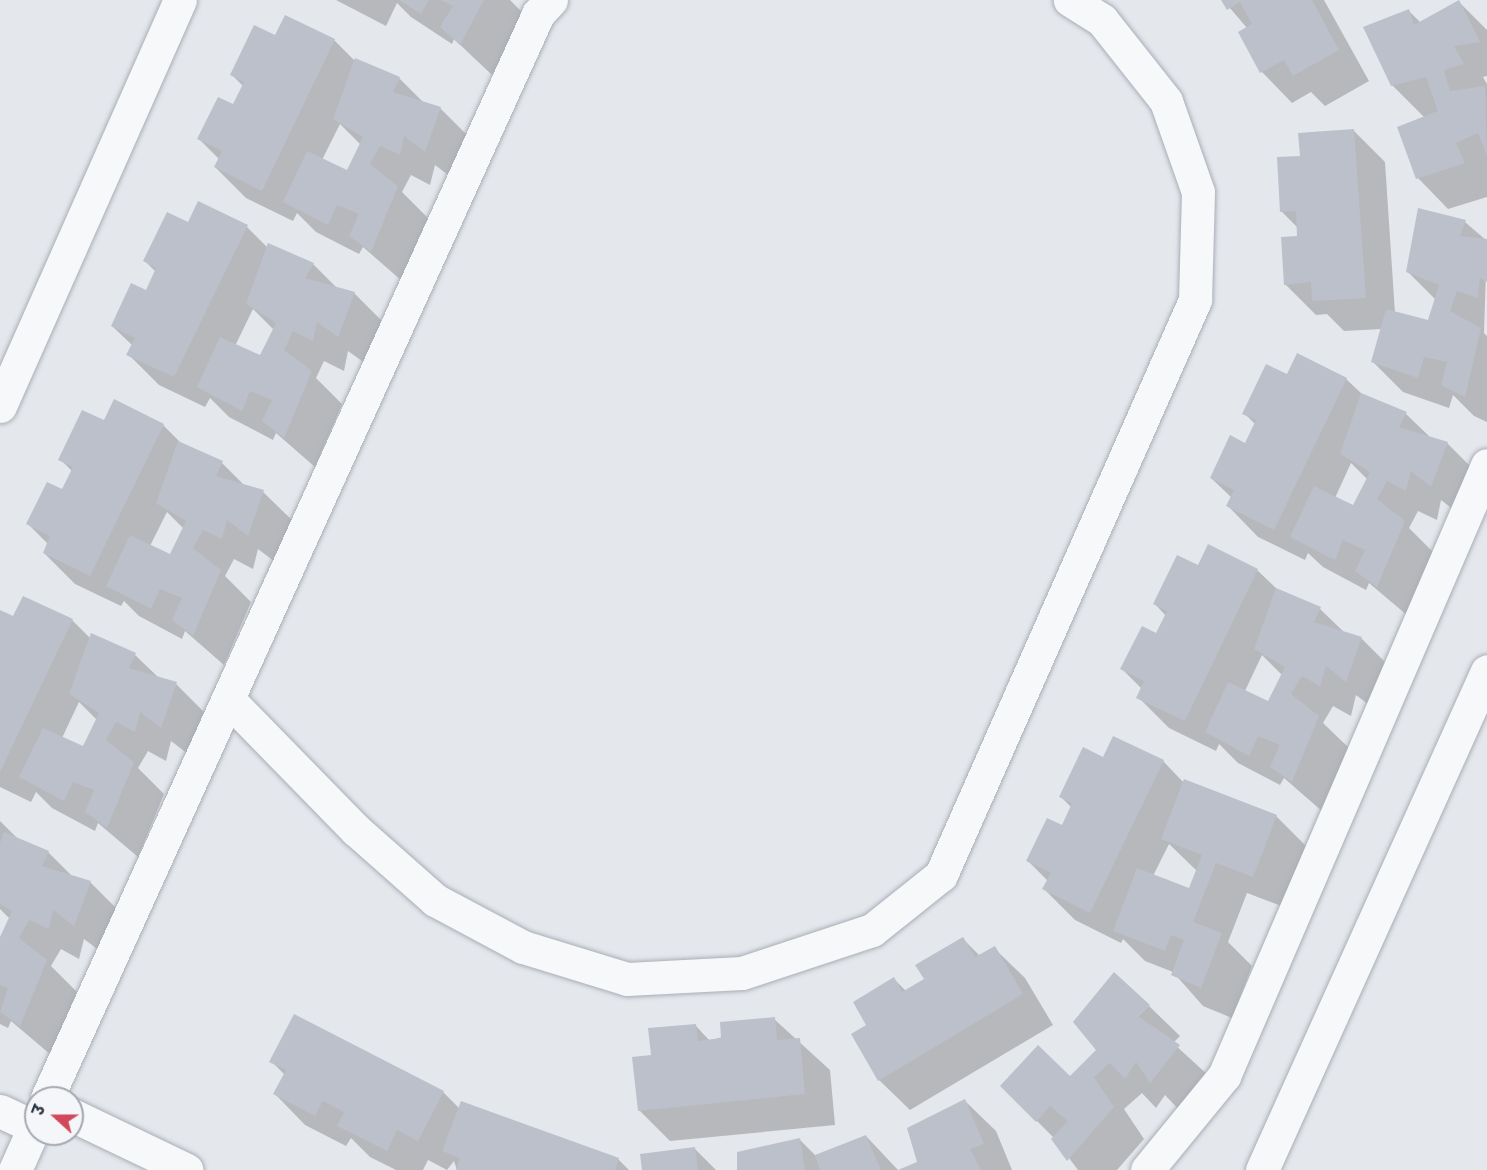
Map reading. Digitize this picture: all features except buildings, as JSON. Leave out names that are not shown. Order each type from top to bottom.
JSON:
[{"type":"street","points":[[0,406],[180,0]]},
{"type":"street","points":[[52,1086],[538,14],[551,0]]},
{"type":"street","points":[[228,699],[356,830],[435,900],[523,947],[627,979],[742,973],[861,934],[872,930],[941,875],[1195,300],[1198,192],[1166,101],[1102,21],[1070,0]]},
{"type":"street","points":[[1147,1170],[1224,1076],[1487,465]]},
{"type":"street","points":[[1271,1167],[1487,671]]},
{"type":"street","points":[[0,1111],[24,1121]]},
{"type":"street","points":[[84,1121],[187,1170]]},
{"type":"street","points":[[15,1170],[26,1146]]}]
